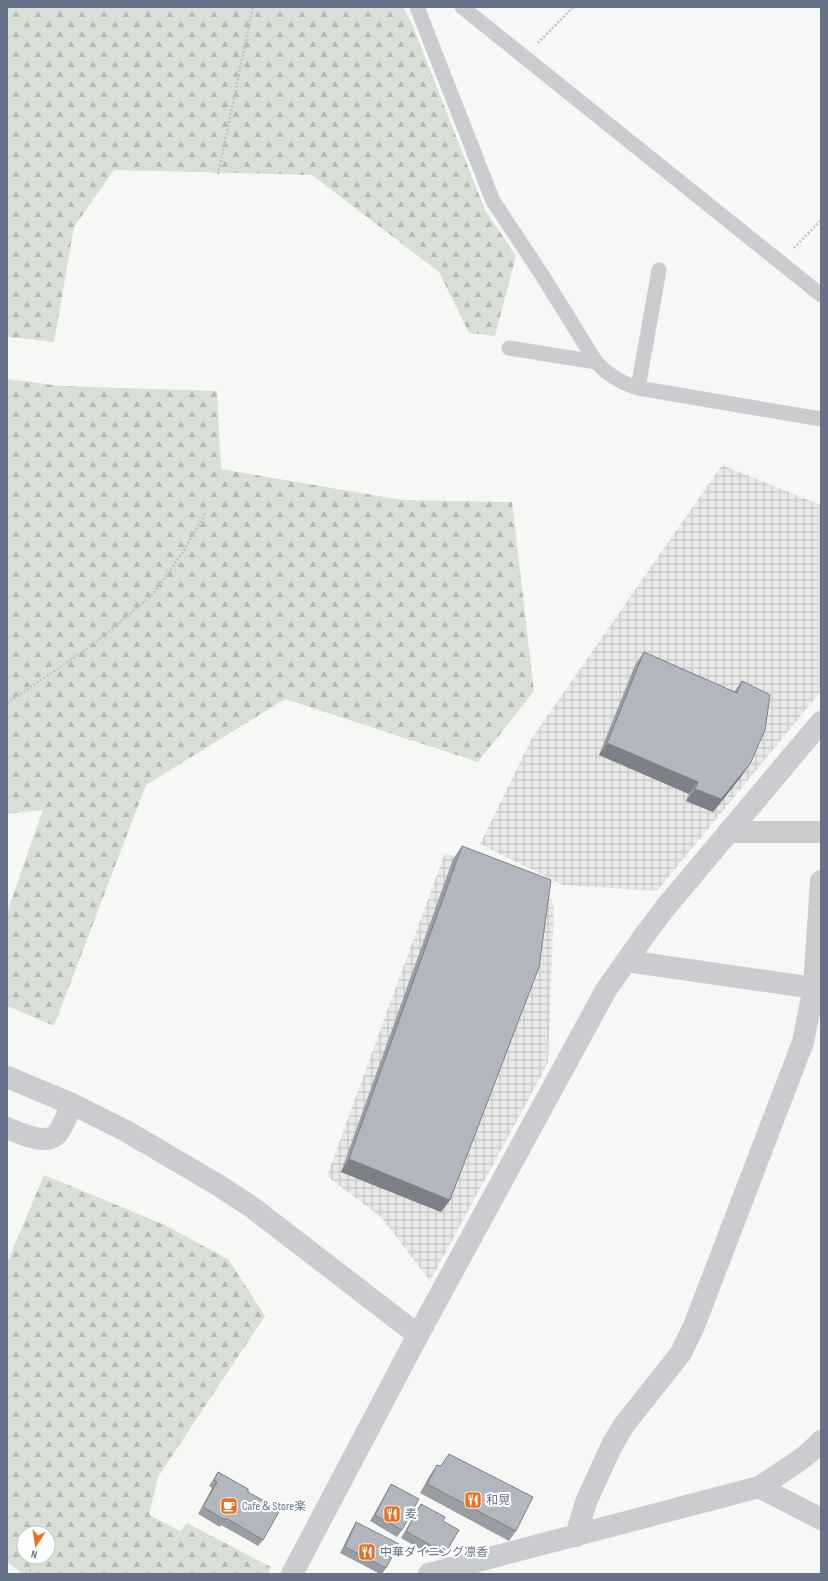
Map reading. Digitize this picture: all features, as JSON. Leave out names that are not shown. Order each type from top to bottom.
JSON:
[{"type":"street","points":[[292,1574],[418,1335],[606,990],[665,908],[821,722]]},
{"type":"street","points":[[728,832],[821,832]]},
{"type":"street","points":[[576,1536],[586,1502],[612,1445],[624,1425],[681,1353],[694,1326],[803,1042],[818,988],[821,881]]},
{"type":"street","points":[[627,960],[818,988]]},
{"type":"street","points":[[7,1077],[72,1104],[133,1135],[218,1185],[253,1208],[418,1335]]},
{"type":"street","points":[[7,1128],[37,1139],[49,1139],[57,1134],[72,1104]]},
{"type":"street","points":[[429,1574],[759,1487],[788,1469],[814,1449],[821,1441]]},
{"type":"street","points":[[759,1487],[821,1519]]},
{"type":"lane","points":[[417,7],[493,201],[542,274],[596,362],[612,377],[638,388],[821,419]]},
{"type":"lane","points":[[462,7],[525,56],[821,295]]},
{"type":"lane","points":[[638,388],[659,270]]},
{"type":"lane","points":[[509,348],[596,362]]},
{"type":"path","points":[[218,174],[253,7]]},
{"type":"path","points":[[525,56],[573,7]]},
{"type":"path","points":[[780,262],[821,220]]},
{"type":"path","points":[[7,703],[94,644],[153,594],[183,552],[206,512]]},
{"type":"path","points":[[26,1574],[32,1569]]},
{"type":"shaded area","points":[[722,465],[821,505],[821,691],[657,891],[563,885],[480,844],[532,738]]},
{"type":"shaded area","points":[[445,853],[547,890],[554,906],[548,1063],[430,1281],[382,1218],[327,1176]]},
{"type":"green space","points":[[7,7],[403,7],[412,24],[485,210],[516,256],[495,336],[469,333],[439,272],[312,175],[114,170],[74,227],[54,342],[7,337]]},
{"type":"green space","points":[[7,379],[61,386],[217,391],[221,469],[402,500],[512,502],[534,691],[478,762],[285,699],[146,785],[54,1026],[7,1006],[7,912],[43,810],[7,814]]},
{"type":"green space","points":[[44,1175],[165,1225],[229,1260],[265,1316],[158,1477],[149,1515],[180,1531],[187,1523],[271,1567],[268,1574],[23,1574],[7,1562],[7,1263]]},
{"type":"building","points":[[644,652],[737,693],[742,681],[770,695],[765,730],[750,764],[721,799],[695,789],[698,782],[607,743]]},
{"type":"building","points":[[462,846],[551,880],[539,967],[450,1200],[349,1159]]},
{"type":"building","name":"和晃","points":[[449,1454],[533,1497],[516,1531],[427,1484],[437,1465],[441,1466]]},
{"type":"building","name":"Cafe＆Store楽","points":[[218,1472],[248,1489],[248,1492],[280,1510],[263,1540],[226,1518],[225,1520],[203,1507],[217,1482],[214,1480]]},
{"type":"building","name":"麦","points":[[391,1484],[419,1499],[402,1530],[375,1515]]},
{"type":"building","points":[[421,1504],[445,1517],[443,1521],[459,1530],[446,1552],[436,1546],[435,1548],[406,1531]]},
{"type":"building","name":"中華ダイニング凛香","points":[[356,1522],[399,1544],[386,1568],[345,1547]]},
{"type":"place","name":"和晃","points":[[473,1500]]},
{"type":"place","name":"Cafe＆Store楽","points":[[229,1506]]},
{"type":"place","name":"麦","points":[[392,1514]]},
{"type":"place","name":"中華ダイニング凛香","points":[[367,1552]]}]
